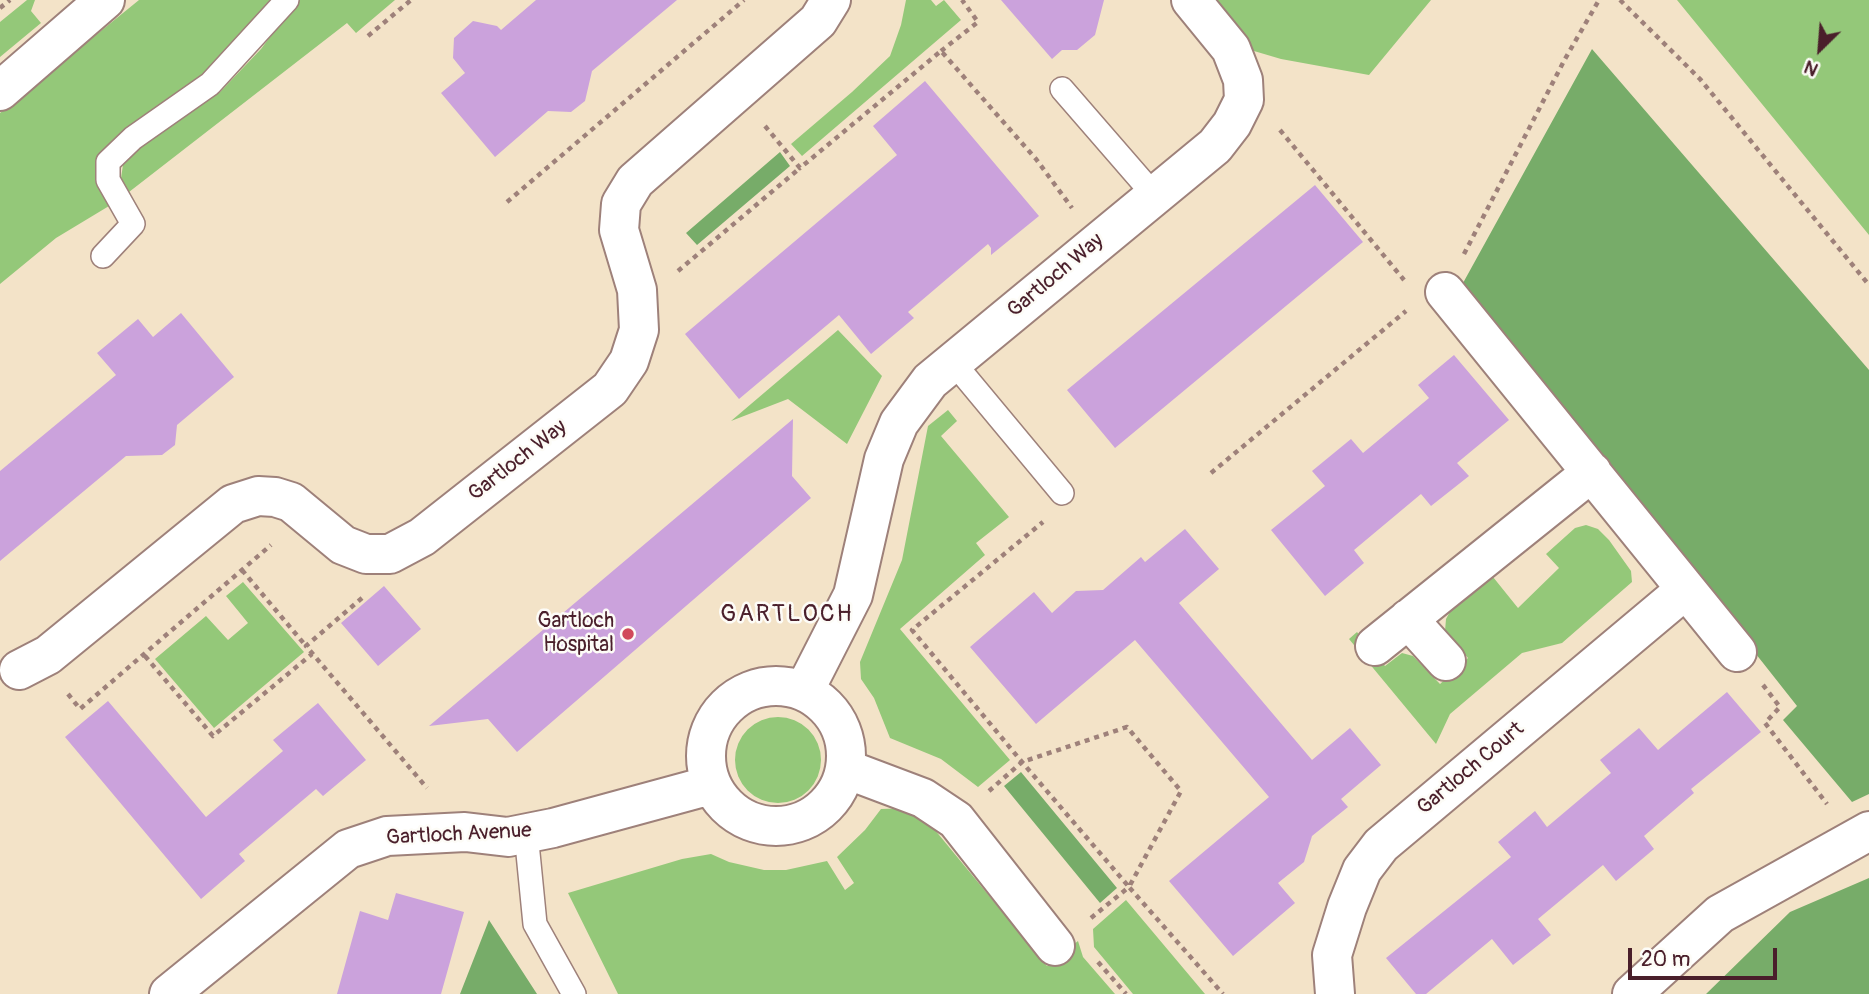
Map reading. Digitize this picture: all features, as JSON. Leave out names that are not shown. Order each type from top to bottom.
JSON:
[{"type":"street","name":"Gartloch Way","points":[[390,554],[422,537],[610,388],[629,361],[639,330],[637,290],[620,230],[621,204],[643,173],[818,20],[831,0]]},
{"type":"street","points":[[1191,0],[1231,48],[1243,80],[1244,100]]},
{"type":"street","points":[[0,91],[99,2]]},
{"type":"street","name":"Gartloch Way","points":[[804,691],[853,595],[884,459],[899,423],[930,381],[1215,146],[1232,124],[1244,100]]},
{"type":"street","points":[[1432,295],[1592,472],[1737,652]]},
{"type":"street","points":[[1375,646],[1592,472]]},
{"type":"street","points":[[29,665],[48,655],[233,504],[258,496],[291,502],[343,545],[366,554],[390,554]]},
{"type":"street","name":"Gartloch Court","points":[[1335,994],[1332,956],[1343,919],[1362,870],[1381,845],[1685,590]]},
{"type":"street","points":[[1408,619],[1446,661]]},
{"type":"street","points":[[780,685],[804,691],[824,704],[839,722],[846,745],[846,769],[838,790],[825,807],[806,821],[785,826],[762,826],[741,818],[724,804],[711,785],[705,762],[707,738],[717,715],[734,698],[756,688],[780,685]]},
{"type":"street","points":[[846,769],[923,798],[956,820],[1055,946]]},
{"type":"street","name":"Gartloch Avenue","points":[[169,994],[348,849],[387,836],[465,832],[508,837],[552,828],[711,785]]},
{"type":"street","points":[[1632,994],[1720,914],[1861,835]]},
{"type":"lane","points":[[103,256],[133,223],[108,180],[108,162],[133,138],[210,84],[287,0]]},
{"type":"lane","points":[[1062,89],[1154,195]]},
{"type":"lane","points":[[953,362],[1062,493]]},
{"type":"lane","points":[[526,833],[535,924],[574,994]]},
{"type":"path","points":[[0,8],[10,0]]},
{"type":"path","points":[[368,36],[411,0]]},
{"type":"path","points":[[507,202],[744,0]]},
{"type":"path","points":[[637,305],[978,22],[961,0]]},
{"type":"path","points":[[1211,473],[1432,295],[1599,0]]},
{"type":"path","points":[[1620,0],[1700,79],[1869,285]]},
{"type":"path","points":[[941,51],[1036,159],[1096,242]]},
{"type":"path","points":[[737,93],[800,168]]},
{"type":"path","points":[[1244,100],[1279,129],[1432,295]]},
{"type":"path","points":[[1062,493],[1054,512],[912,630],[1022,762],[1223,994]]},
{"type":"path","points":[[29,665],[80,709],[306,514]]},
{"type":"path","points":[[306,646],[378,584],[390,554]]},
{"type":"path","points":[[242,570],[465,832]]},
{"type":"path","points":[[144,655],[213,736],[312,654]]},
{"type":"path","points":[[1765,723],[1861,835]]},
{"type":"path","points":[[1022,762],[1127,727],[1181,791],[1129,887],[1055,946]]},
{"type":"green space","points":[[27,0],[35,0],[31,11],[41,23],[0,57],[0,22]]},
{"type":"green space","points":[[139,0],[273,0],[243,37],[188,90],[97,160],[95,180],[109,206],[56,238],[0,284],[0,113]]},
{"type":"green space","points":[[297,0],[395,0],[356,33],[347,23],[129,192],[121,178],[123,165],[134,150],[220,92],[261,49]]},
{"type":"green space","points":[[906,0],[931,0],[936,6],[944,0],[961,20],[802,156],[791,144],[890,56]]},
{"type":"green space","points":[[1212,0],[1431,0],[1369,75],[1281,59],[1254,51]]},
{"type":"green space","points":[[1677,0],[1869,0],[1869,235]]},
{"type":"green space","points":[[1592,49],[1869,370],[1869,794],[1852,802],[1783,720],[1797,706],[1463,283]]},
{"type":"green space","points":[[780,152],[790,166],[697,245],[686,233]]},
{"type":"green space","points":[[838,330],[882,376],[847,444],[788,399],[731,421]]},
{"type":"green space","points":[[948,410],[957,421],[941,436],[1009,517],[976,543],[985,555],[900,629],[1010,760],[978,787],[941,759],[890,738],[874,698],[861,679],[860,662],[902,560],[928,426]]},
{"type":"green space","points":[[1586,525],[1598,529],[1609,540],[1631,571],[1632,582],[1562,643],[1522,653],[1450,714],[1436,744],[1349,639],[1357,632],[1385,666],[1402,653],[1413,656],[1440,684],[1468,658],[1445,631],[1446,619],[1453,606],[1493,577],[1518,608],[1559,568],[1546,554],[1575,528]]},
{"type":"green space","points":[[243,582],[304,652],[214,728],[155,659],[206,616],[228,640],[248,623],[226,596]]},
{"type":"green space","points":[[778,717],[802,724],[814,736],[821,760],[814,784],[802,796],[778,803],[754,796],[742,784],[735,760],[742,736],[754,724]]},
{"type":"green space","points":[[1021,772],[1117,888],[1100,903],[1004,786]]},
{"type":"green space","points":[[909,808],[930,824],[1047,966],[1078,941],[1083,957],[1115,994],[618,994],[568,893],[682,859],[711,854],[729,862],[764,870],[786,870],[827,861],[845,890],[854,883],[837,857],[865,830],[881,809]]},
{"type":"green space","points":[[1869,878],[1869,994],[1706,994],[1790,912]]},
{"type":"green space","points":[[1126,900],[1205,994],[1133,994],[1094,947],[1093,929]]},
{"type":"green space","points":[[489,920],[537,994],[460,994]]},
{"type":"building","points":[[536,0],[677,0],[592,71],[585,101],[571,112],[548,111],[495,157],[441,93],[465,73],[453,58],[454,38],[473,21],[497,26],[501,30]]},
{"type":"building","points":[[1001,0],[1104,0],[1095,35],[1077,50],[1062,50],[1052,59]]},
{"type":"building","points":[[925,81],[1039,216],[991,255],[988,244],[908,312],[914,318],[871,354],[839,315],[739,399],[685,334],[897,155],[873,126]]},
{"type":"building","points":[[1315,185],[1363,242],[1115,448],[1067,390]]},
{"type":"building","points":[[181,313],[234,377],[177,425],[175,445],[162,455],[126,456],[0,561],[0,471],[116,375],[97,353],[138,319],[153,337]]},
{"type":"building","points":[[1454,355],[1509,420],[1457,463],[1469,476],[1431,506],[1421,494],[1354,550],[1364,563],[1325,596],[1271,530],[1325,486],[1312,471],[1351,439],[1363,453],[1429,398],[1418,385]]},
{"type":"building","points":[[793,419],[792,476],[811,498],[517,752],[488,719],[429,726]]},
{"type":"building","points":[[1185,529],[1219,569],[1179,603],[1312,760],[1350,728],[1381,765],[1341,799],[1348,807],[1312,836],[1304,862],[1278,883],[1295,903],[1233,956],[1169,881],[1269,797],[1135,640],[1036,724],[970,647],[1034,592],[1052,613],[1076,591],[1103,590],[1141,557],[1145,562]]},
{"type":"building","points":[[384,586],[421,629],[378,666],[341,623]]},
{"type":"building","points":[[1727,692],[1761,732],[1691,789],[1694,793],[1644,836],[1654,849],[1616,881],[1603,865],[1538,919],[1551,935],[1513,965],[1492,939],[1426,994],[1416,994],[1386,958],[1511,857],[1498,842],[1535,811],[1547,827],[1611,773],[1600,760],[1639,728],[1658,750]]},
{"type":"building","points":[[108,701],[206,817],[283,751],[273,740],[318,703],[366,760],[323,796],[316,789],[239,854],[245,861],[201,899],[65,737]]},
{"type":"building","points":[[396,893],[464,912],[441,994],[337,994],[360,911],[388,920]]},
{"type":"place","name":"Gartloch Hospital","points":[[628,634]]},
{"type":"district","name":"GARTLOCH","points":[[787,615]]}]
